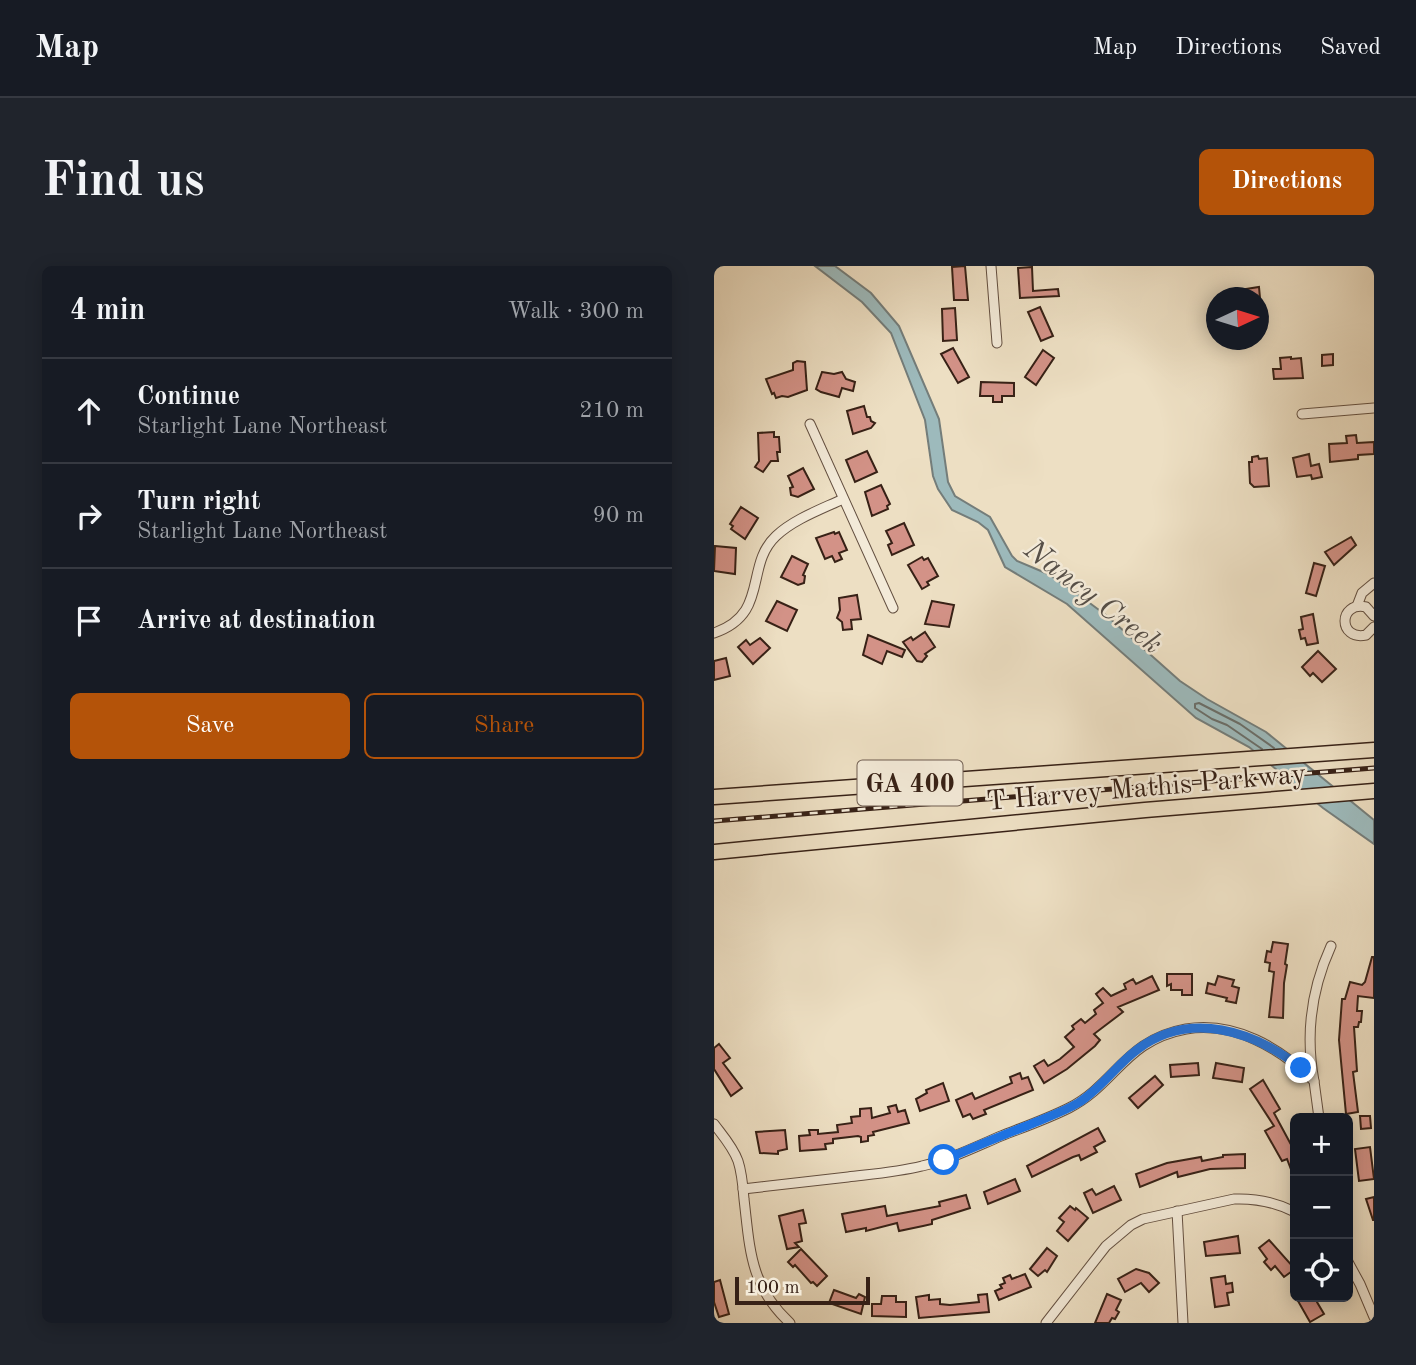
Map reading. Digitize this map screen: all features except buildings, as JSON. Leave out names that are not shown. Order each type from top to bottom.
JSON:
[{"type":"highway","name":"T Harvey Mathis Parkway","points":[[714,797],[1374,750]]},
{"type":"highway","name":"T Harvey Mathis Parkway","points":[[714,852],[1374,791]]},
{"type":"street","points":[[991,266],[997,343]]},
{"type":"street","points":[[1303,414],[1374,408]]},
{"type":"street","points":[[810,424],[894,608]]},
{"type":"street","points":[[714,633],[730,625],[747,608],[754,593],[764,554],[776,536],[787,527],[843,499]]},
{"type":"street","points":[[1374,583],[1362,593],[1357,606],[1346,616],[1348,631],[1361,636],[1374,627]]},
{"type":"street","points":[[1357,606],[1366,607],[1374,616]]},
{"type":"street","points":[[1318,1113],[1309,1046],[1311,1012],[1318,978],[1331,946]]},
{"type":"street","points":[[743,1189],[898,1171],[944,1160],[1070,1107],[1093,1091],[1140,1047],[1161,1036],[1185,1030],[1221,1029],[1250,1037],[1284,1055],[1314,1081]]},
{"type":"street","points":[[714,1124],[730,1144],[738,1161],[753,1269],[767,1297],[790,1323]]},
{"type":"street","points":[[1046,1323],[1106,1246],[1120,1232],[1143,1219],[1249,1198],[1278,1203],[1290,1209]]},
{"type":"street","points":[[1177,1211],[1183,1323]]},
{"type":"street","points":[[1353,1271],[1374,1317]]},
{"type":"water","points":[[815,266],[835,266],[871,293],[899,326],[939,419],[948,482],[955,496],[990,517],[1012,556],[1017,561],[1048,574],[1075,592],[1107,616],[1180,681],[1266,732],[1374,820],[1374,844],[1323,808],[1249,747],[1196,718],[1067,604],[1005,567],[988,530],[978,522],[952,510],[938,489],[933,476],[925,420],[891,333],[862,302]]},
{"type":"railway","points":[[714,821],[1374,768]]},
{"type":"route","points":[[944,1160],[1070,1107],[1093,1091],[1140,1047],[1161,1036],[1201,1028],[1232,1031],[1269,1046],[1301,1068]]},
{"type":"water label","name":"Nancy Creek","points":[[1094,596]]}]
